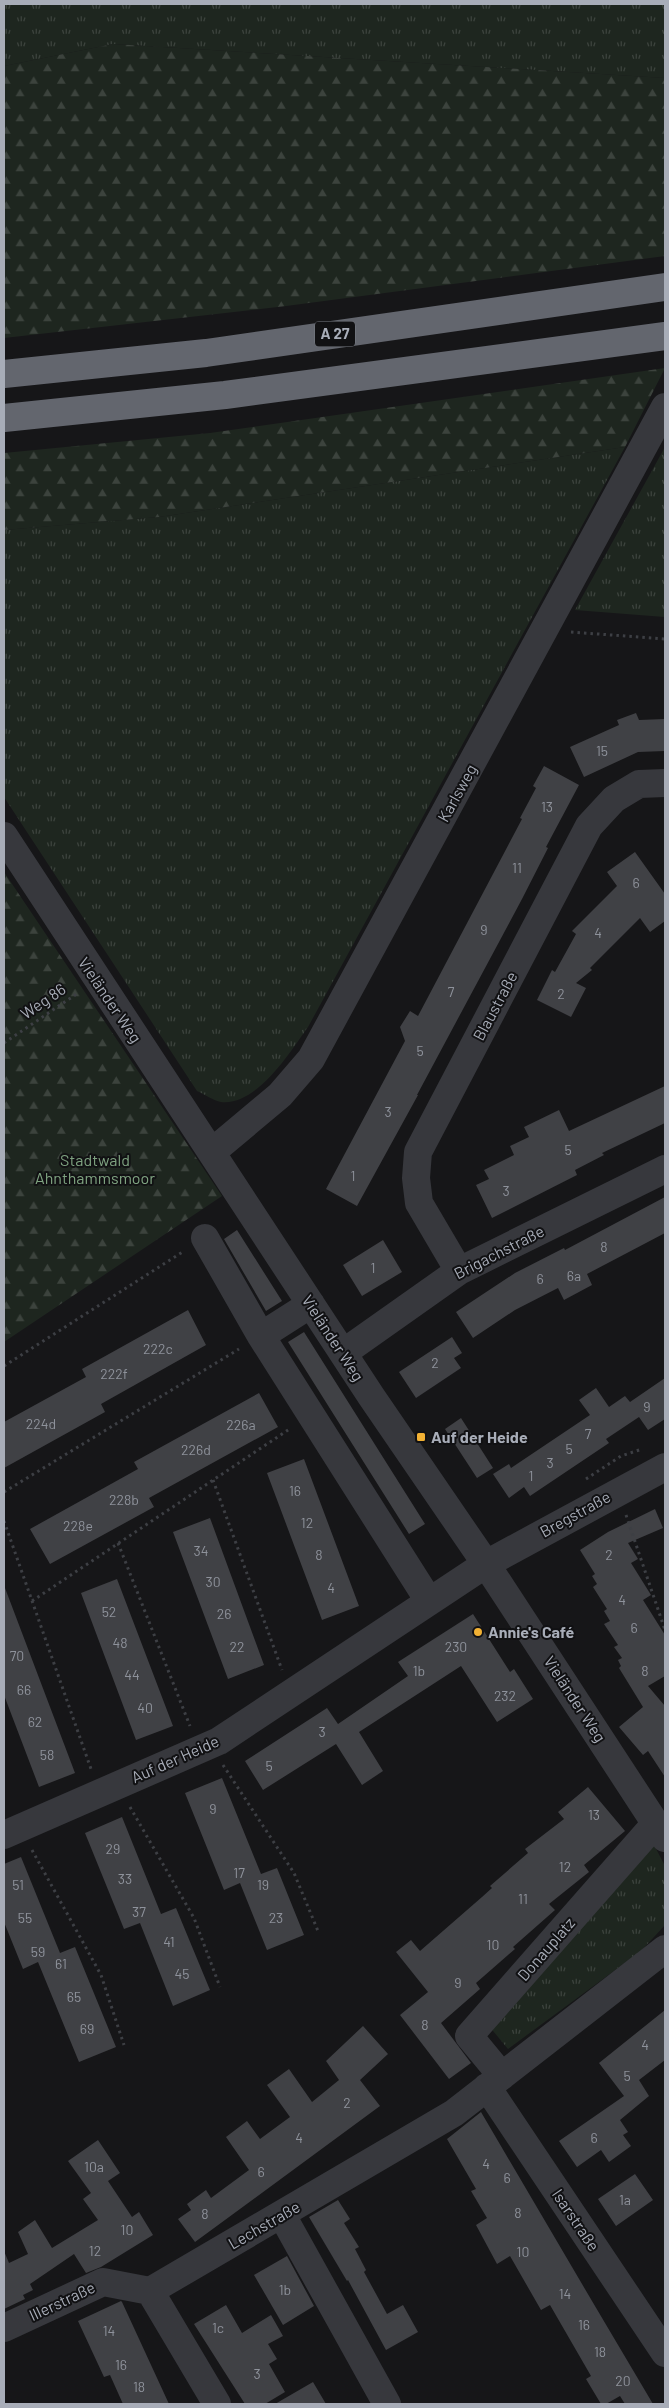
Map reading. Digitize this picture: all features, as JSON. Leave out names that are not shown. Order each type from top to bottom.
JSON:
[{"type":"highway","name":"A 27","points":[[4,374],[206,352],[665,287]]},
{"type":"highway","points":[[4,418],[225,395],[665,336]]},
{"type":"street","name":"Karlsweg","points":[[212,1152],[280,1095],[311,1058],[546,630],[665,407]]},
{"type":"street","name":"Blaustraße","points":[[459,1271],[419,1203],[416,1178],[418,1152],[589,826],[614,799],[639,784],[665,783]]},
{"type":"street","name":"Vieländer Weg","points":[[4,836],[343,1353],[486,1564],[661,1831]]},
{"type":"street","name":"Brigachstraße","points":[[343,1353],[459,1271],[665,1169]]},
{"type":"street","points":[[205,1238],[261,1336],[429,1601]]},
{"type":"street","points":[[261,1336],[311,1304]]},
{"type":"street","name":"Bregstraße","points":[[486,1564],[618,1490],[665,1466]]},
{"type":"street","name":"Auf der Heide","points":[[12,1831],[205,1748],[486,1564]]},
{"type":"street","name":"Donauplatz","points":[[495,2081],[469,2036],[661,1831]]},
{"type":"street","points":[[495,2081],[665,1949]]},
{"type":"street","name":"Lechstraße","points":[[150,2291],[454,2113],[495,2081]]},
{"type":"street","name":"Isarstraße","points":[[495,2081],[665,2353]]},
{"type":"street","points":[[282,2215],[387,2404]]},
{"type":"street","name":"Illerstraße","points":[[4,2328],[103,2282],[150,2291]]},
{"type":"street","points":[[150,2291],[217,2404]]},
{"type":"path","points":[[546,630],[665,639]]},
{"type":"path","name":"Weg 86","points":[[4,1043],[97,980]]},
{"type":"path","points":[[4,1366],[205,1238]]},
{"type":"path","points":[[4,1492],[261,1336]]},
{"type":"path","points":[[32,1601],[311,1415]]},
{"type":"path","points":[[212,1480],[291,1693]]},
{"type":"path","points":[[618,1490],[665,1630]]},
{"type":"path","points":[[4,1521],[32,1601],[108,1789],[194,1918],[220,1987]]},
{"type":"path","points":[[118,1543],[205,1748],[294,1873],[318,1931]]},
{"type":"path","points":[[12,1831],[101,1975],[124,2045]]},
{"type":"green space","points":[[4,4],[665,4],[665,78],[113,44],[4,66]]},
{"type":"green space","points":[[113,44],[665,78],[665,256],[286,306],[4,338],[4,66]]},
{"type":"green space","points":[[665,368],[625,447],[159,517],[4,530],[4,453],[210,433]]},
{"type":"green space","points":[[625,447],[308,1027],[282,1063],[260,1087],[247,1095],[234,1101],[221,1102],[197,1091],[4,797],[4,530],[159,517]]},
{"type":"green space","points":[[665,447],[665,617],[575,610]]},
{"type":"green space","name":"Stadtwald Ahnthammsmoor","points":[[4,872],[222,1196],[4,1342]]},
{"type":"green space","points":[[653,1843],[665,1866],[665,1925],[641,1951],[508,2049],[489,2026]]},
{"type":"building","points":[[636,713],[639,720],[665,719],[665,751],[638,752],[584,777],[570,747],[619,725],[617,720]]},
{"type":"building","points":[[544,766],[579,785],[546,847],[548,848],[522,899],[357,1206],[326,1189],[405,1041],[400,1027],[410,1011],[418,1016],[522,819],[520,818],[536,788],[533,786]]},
{"type":"building","points":[[635,852],[665,894],[665,921],[650,932],[640,918],[590,968],[592,970],[576,983],[586,988],[571,1017],[537,1000],[552,970],[555,972],[576,934],[572,931],[617,886],[607,872]]},
{"type":"building","points":[[665,1086],[665,1123],[602,1153],[604,1155],[575,1170],[577,1175],[492,1218],[476,1185],[489,1179],[484,1170],[514,1155],[510,1146],[529,1137],[524,1127],[559,1110],[569,1131]]},
{"type":"building","points":[[665,1197],[665,1233],[587,1274],[592,1285],[564,1300],[558,1288],[515,1310],[473,1338],[456,1312],[515,1273],[564,1248],[565,1250]]},
{"type":"building","points":[[237,1230],[282,1301],[266,1311],[224,1239]]},
{"type":"building","points":[[383,1240],[402,1272],[362,1296],[343,1265]]},
{"type":"building","points":[[188,1310],[206,1345],[101,1404],[105,1412],[4,1468],[4,1422],[86,1377],[82,1369]]},
{"type":"building","points":[[304,1332],[425,1524],[409,1534],[288,1342]]},
{"type":"building","points":[[452,1337],[462,1353],[454,1358],[461,1368],[416,1398],[399,1372]]},
{"type":"building","points":[[665,1378],[665,1419],[648,1430],[639,1417],[606,1439],[609,1443],[530,1496],[524,1487],[509,1498],[493,1474],[509,1464],[511,1468],[590,1415],[579,1400],[596,1388],[609,1407],[625,1396],[630,1402]]},
{"type":"building","points":[[259,1393],[278,1427],[149,1498],[154,1507],[50,1564],[30,1529],[138,1469],[134,1462]]},
{"type":"building","points":[[461,1418],[493,1468],[477,1478],[445,1429]]},
{"type":"building","points":[[304,1459],[359,1606],[322,1620],[267,1473]]},
{"type":"building","points":[[655,1509],[663,1528],[628,1543],[638,1559],[631,1563],[651,1595],[643,1600],[665,1635],[665,1676],[648,1686],[665,1706],[665,1777],[648,1751],[643,1755],[619,1727],[643,1707],[619,1668],[621,1666],[618,1660],[622,1658],[614,1647],[618,1645],[604,1624],[610,1621],[604,1611],[607,1609],[593,1587],[597,1584],[592,1576],[595,1574],[580,1550],[608,1532]]},
{"type":"building","points":[[210,1518],[264,1665],[228,1679],[173,1532]]},
{"type":"building","points":[[117,1579],[173,1726],[136,1740],[81,1593]]},
{"type":"building","points":[[5,1588],[75,1773],[39,1787],[4,1695]]},
{"type":"building","points":[[473,1614],[510,1672],[514,1669],[533,1699],[497,1722],[461,1666],[359,1732],[383,1771],[362,1785],[336,1744],[263,1790],[245,1761],[327,1708],[338,1724],[408,1676],[398,1662]]},
{"type":"building","points":[[222,1778],[261,1874],[277,1868],[304,1935],[267,1950],[240,1883],[224,1890],[185,1793]]},
{"type":"building","points":[[588,1787],[625,1831],[584,1865],[589,1872],[549,1904],[555,1910],[476,1983],[480,1989],[441,2023],[471,2063],[449,2079],[400,2015],[428,1992],[396,1952],[411,1940],[420,1951],[492,1888],[490,1886],[528,1853],[525,1849],[564,1819],[558,1812]]},
{"type":"building","points":[[122,1817],[161,1914],[176,1908],[210,1990],[173,2006],[140,1923],[124,1929],[85,1833]]},
{"type":"building","points":[[21,1857],[60,1953],[75,1947],[116,2047],[79,2062],[38,1962],[23,1969],[4,1922],[4,1864]]},
{"type":"building","points":[[665,2010],[665,2060],[639,2080],[649,2096],[620,2120],[628,2132],[623,2135],[631,2146],[609,2162],[601,2150],[577,2167],[559,2141],[624,2096],[599,2063]]},
{"type":"building","points":[[363,2026],[388,2054],[360,2080],[380,2106],[195,2242],[178,2219],[191,2210],[187,2204],[206,2190],[211,2198],[249,2170],[226,2137],[247,2121],[260,2139],[290,2117],[267,2085],[289,2069],[312,2102],[339,2080],[326,2061]]},
{"type":"building","points":[[481,2112],[653,2404],[625,2404],[620,2396],[606,2404],[601,2404],[586,2379],[591,2376],[550,2305],[541,2310],[510,2256],[497,2264],[476,2225],[487,2218],[471,2191],[476,2189],[447,2139]]},
{"type":"building","points":[[98,2140],[120,2173],[108,2181],[132,2217],[139,2212],[153,2235],[101,2267],[86,2273],[74,2254],[30,2284],[33,2290],[23,2295],[25,2299],[4,2309],[4,2251],[9,2263],[28,2254],[18,2232],[35,2220],[52,2248],[98,2220],[83,2199],[91,2193],[68,2161]]},
{"type":"building","points":[[635,2174],[653,2200],[616,2226],[598,2199]]},
{"type":"building","points":[[338,2200],[350,2219],[344,2223],[359,2247],[355,2249],[366,2270],[364,2272],[387,2314],[403,2305],[418,2332],[386,2350],[348,2280],[309,2217]]},
{"type":"building","points":[[287,2256],[314,2306],[283,2325],[254,2275]]},
{"type":"building","points":[[121,2301],[169,2404],[123,2404],[110,2375],[104,2377],[78,2321]]},
{"type":"building","points":[[226,2305],[242,2333],[271,2315],[283,2336],[268,2344],[277,2359],[269,2364],[285,2392],[265,2404],[245,2404],[194,2324]]},
{"type":"building","points":[[313,2382],[326,2404],[275,2404]]},
{"type":"place","name":"Auf der Heide","points":[[421,1437]]},
{"type":"place","name":"Annie's Café","points":[[478,1632]]}]
